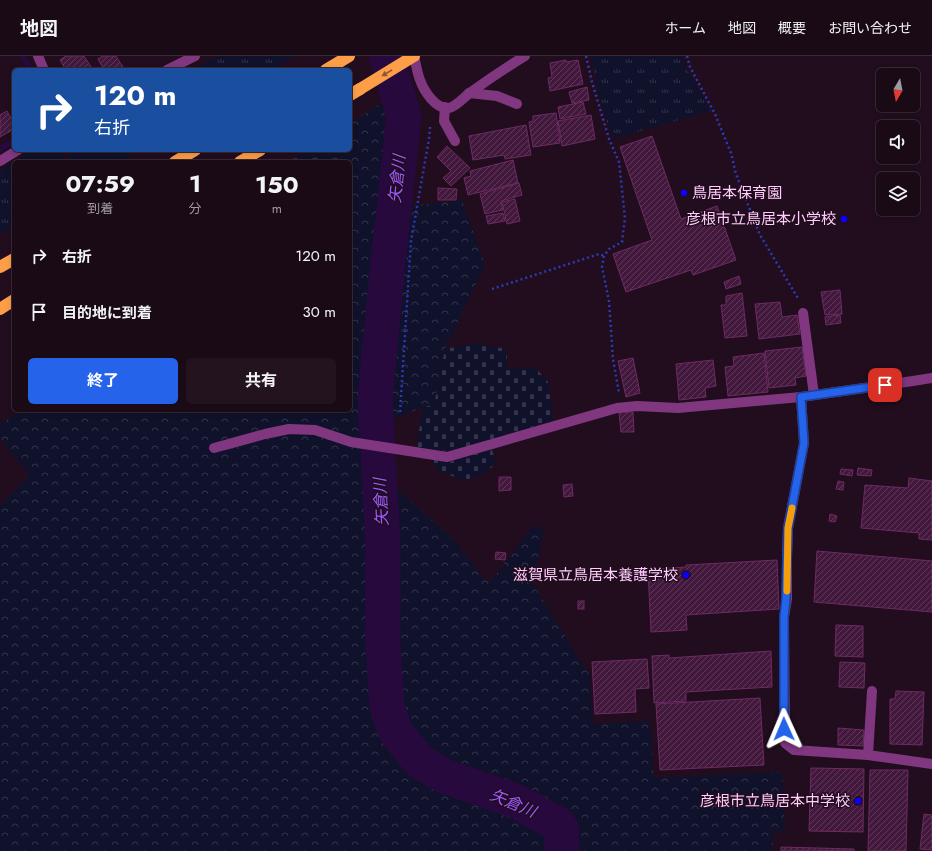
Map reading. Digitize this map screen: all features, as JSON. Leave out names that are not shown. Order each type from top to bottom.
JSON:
[{"type":"highway","points":[[329,68],[349,56]]},
{"type":"highway","points":[[355,92],[414,56]]},
{"type":"highway","points":[[178,160],[192,152]]},
{"type":"highway","points":[[243,160],[257,152]]},
{"type":"highway","points":[[0,267],[12,260]]},
{"type":"highway","points":[[0,309],[12,301]]},
{"type":"street","points":[[38,56],[43,68]]},
{"type":"street","points":[[171,68],[195,56]]},
{"type":"street","points":[[414,56],[420,80],[425,90],[433,101],[441,107],[449,108],[525,56]]},
{"type":"street","points":[[469,93],[497,96],[517,104]]},
{"type":"street","points":[[445,107],[444,121],[455,141]]},
{"type":"street","points":[[0,161],[15,152]]},
{"type":"street","points":[[803,313],[814,395]]},
{"type":"street","points":[[214,448],[289,429],[315,430],[351,442],[447,457],[617,408],[637,406],[678,408],[801,397],[932,378]]},
{"type":"street","points":[[801,397],[804,443],[788,528],[784,617],[785,743],[794,750],[868,755],[932,764]]},
{"type":"street","points":[[868,755],[872,691]]},
{"type":"path","points":[[586,56],[592,82],[609,138],[619,162],[625,218],[622,242],[609,250],[604,256],[602,267],[609,301],[614,358],[621,408]]},
{"type":"path","points":[[687,56],[690,67],[715,114],[731,152],[736,174],[760,235],[799,300],[803,313]]},
{"type":"path","points":[[400,412],[411,240],[429,139],[433,101]]},
{"type":"path","points":[[492,289],[599,254],[604,256]]},
{"type":"green space","points":[[218,56],[295,56],[275,68],[195,68]]},
{"type":"green space","points":[[591,56],[683,56],[687,69],[711,111],[612,139],[596,84]]},
{"type":"green space","points":[[385,101],[383,209],[462,200],[485,265],[445,349],[434,405],[423,407],[367,430],[367,462],[451,537],[489,583],[534,525],[544,531],[533,584],[590,676],[592,724],[650,721],[654,778],[782,772],[785,831],[774,831],[772,851],[0,851],[0,506],[29,475],[0,438],[0,424],[19,412],[352,412],[352,160],[291,160],[304,152],[352,152],[352,122]]},
{"type":"green space","points":[[31,152],[60,152],[65,160],[17,160]]},
{"type":"green space","points":[[65,152],[137,152],[123,160],[70,160]]},
{"type":"green space","points":[[12,163],[12,226],[0,234],[0,170]]},
{"type":"green space","points":[[476,343],[506,349],[508,369],[536,368],[548,382],[553,421],[457,450],[437,451],[416,448],[423,407],[434,405],[445,349]]},
{"type":"green space","points":[[492,449],[496,464],[480,476],[464,480],[437,471],[431,459],[449,462]]},
{"type":"building","points":[[66,56],[84,56],[92,68],[65,68],[60,60]]},
{"type":"building","points":[[103,56],[116,56],[124,68],[103,68],[98,59]]},
{"type":"building","points":[[566,60],[566,62],[578,60],[583,84],[550,91],[548,78],[552,77],[550,63]]},
{"type":"building","points":[[587,87],[589,100],[572,103],[569,92]]},
{"type":"building","points":[[583,102],[586,114],[560,119],[558,107]]},
{"type":"building","points":[[7,111],[12,120],[12,130],[0,137],[0,115]]},
{"type":"building","points":[[556,113],[560,143],[533,147],[529,122],[533,121],[533,116]]},
{"type":"building","points":[[591,115],[595,139],[562,146],[558,121]]},
{"type":"building","points":[[526,125],[531,155],[505,159],[504,155],[473,160],[469,136]]},
{"type":"building","points":[[652,136],[681,219],[717,206],[736,260],[693,275],[691,270],[626,292],[613,254],[652,240],[620,147]]},
{"type":"building","points":[[447,146],[470,168],[451,186],[443,178],[451,171],[437,157]]},
{"type":"building","points":[[513,160],[518,183],[468,195],[464,178],[471,176],[470,171]]},
{"type":"building","points":[[519,183],[522,195],[501,201],[503,210],[485,214],[480,194]]},
{"type":"building","points":[[438,188],[457,189],[456,200],[438,200]]},
{"type":"building","points":[[515,199],[520,221],[507,224],[502,202]]},
{"type":"building","points":[[503,213],[505,221],[488,224],[486,216]]},
{"type":"building","points":[[739,276],[741,284],[726,289],[724,282]]},
{"type":"building","points":[[840,290],[842,314],[825,315],[821,292]]},
{"type":"building","points":[[742,293],[747,336],[725,338],[721,305],[726,305],[726,296]]},
{"type":"building","points":[[780,302],[782,317],[797,315],[800,334],[759,339],[755,304]]},
{"type":"building","points":[[840,315],[841,323],[826,325],[825,317]]},
{"type":"building","points":[[802,347],[806,376],[795,378],[796,385],[769,388],[765,351]]},
{"type":"building","points":[[764,353],[768,392],[728,396],[725,367],[734,366],[733,357]]},
{"type":"building","points":[[633,358],[640,393],[626,397],[618,361]]},
{"type":"building","points":[[713,360],[716,386],[705,388],[706,397],[679,400],[676,364]]},
{"type":"building","points":[[619,412],[633,412],[634,432],[621,432]]},
{"type":"building","points":[[858,468],[872,470],[871,476],[857,475]]},
{"type":"building","points":[[841,469],[853,470],[852,476],[840,474]]},
{"type":"building","points":[[499,477],[511,477],[511,490],[499,491]]},
{"type":"building","points":[[909,478],[932,481],[932,540],[919,539],[919,533],[861,528],[865,485],[908,488]]},
{"type":"building","points":[[838,481],[844,482],[843,490],[836,489]]},
{"type":"building","points":[[572,484],[573,496],[564,497],[563,485]]},
{"type":"building","points":[[830,514],[837,516],[835,522],[829,521]]},
{"type":"building","points":[[817,551],[932,561],[932,612],[814,602]]},
{"type":"building","points":[[496,552],[506,553],[505,560],[495,559]]},
{"type":"building","points":[[777,560],[779,609],[686,615],[687,630],[651,632],[648,570],[686,567],[686,565]]},
{"type":"building","points":[[578,601],[584,601],[584,609],[578,609]]},
{"type":"building","points":[[836,625],[863,626],[863,657],[835,656]]},
{"type":"building","points":[[771,651],[772,687],[686,692],[686,701],[654,703],[652,656],[669,655],[669,658]]},
{"type":"building","points":[[647,659],[649,688],[635,689],[636,712],[595,714],[592,662]]},
{"type":"building","points":[[840,662],[865,663],[864,688],[839,687]]},
{"type":"building","points":[[896,691],[924,692],[922,745],[890,744],[890,699],[895,699]]},
{"type":"building","points":[[760,698],[764,765],[660,770],[656,704]]},
{"type":"building","points":[[838,728],[864,730],[863,746],[838,745]]},
{"type":"building","points":[[811,768],[864,769],[863,832],[809,831]]},
{"type":"building","points":[[870,770],[908,770],[906,851],[868,851]]},
{"type":"building","points":[[924,814],[932,815],[932,850],[920,849]]},
{"type":"building","points":[[781,847],[854,849],[854,851],[781,851]]},
{"type":"waterway","points":[[23,56],[29,68]]},
{"type":"waterway","name":"矢倉川","points":[[386,56],[404,116],[375,399],[383,543],[383,647],[387,706],[394,729],[419,761],[444,776],[518,802],[558,824],[561,828],[562,851]]},
{"type":"waterway","points":[[0,149],[12,142]]},
{"type":"slow traffic","points":[[787,591],[788,528],[792,508]]},
{"type":"place","name":"鳥居本保育園","points":[[684,193]]},
{"type":"place","name":"彦根市立鳥居本小学校","points":[[844,219]]},
{"type":"place","name":"滋賀県立鳥居本養護学校","points":[[686,575]]},
{"type":"place","name":"彦根市立鳥居本中学校","points":[[858,801]]},
{"type":"route","points":[[784,729],[784,617],[788,528],[804,443],[801,397],[885,385]]}]
